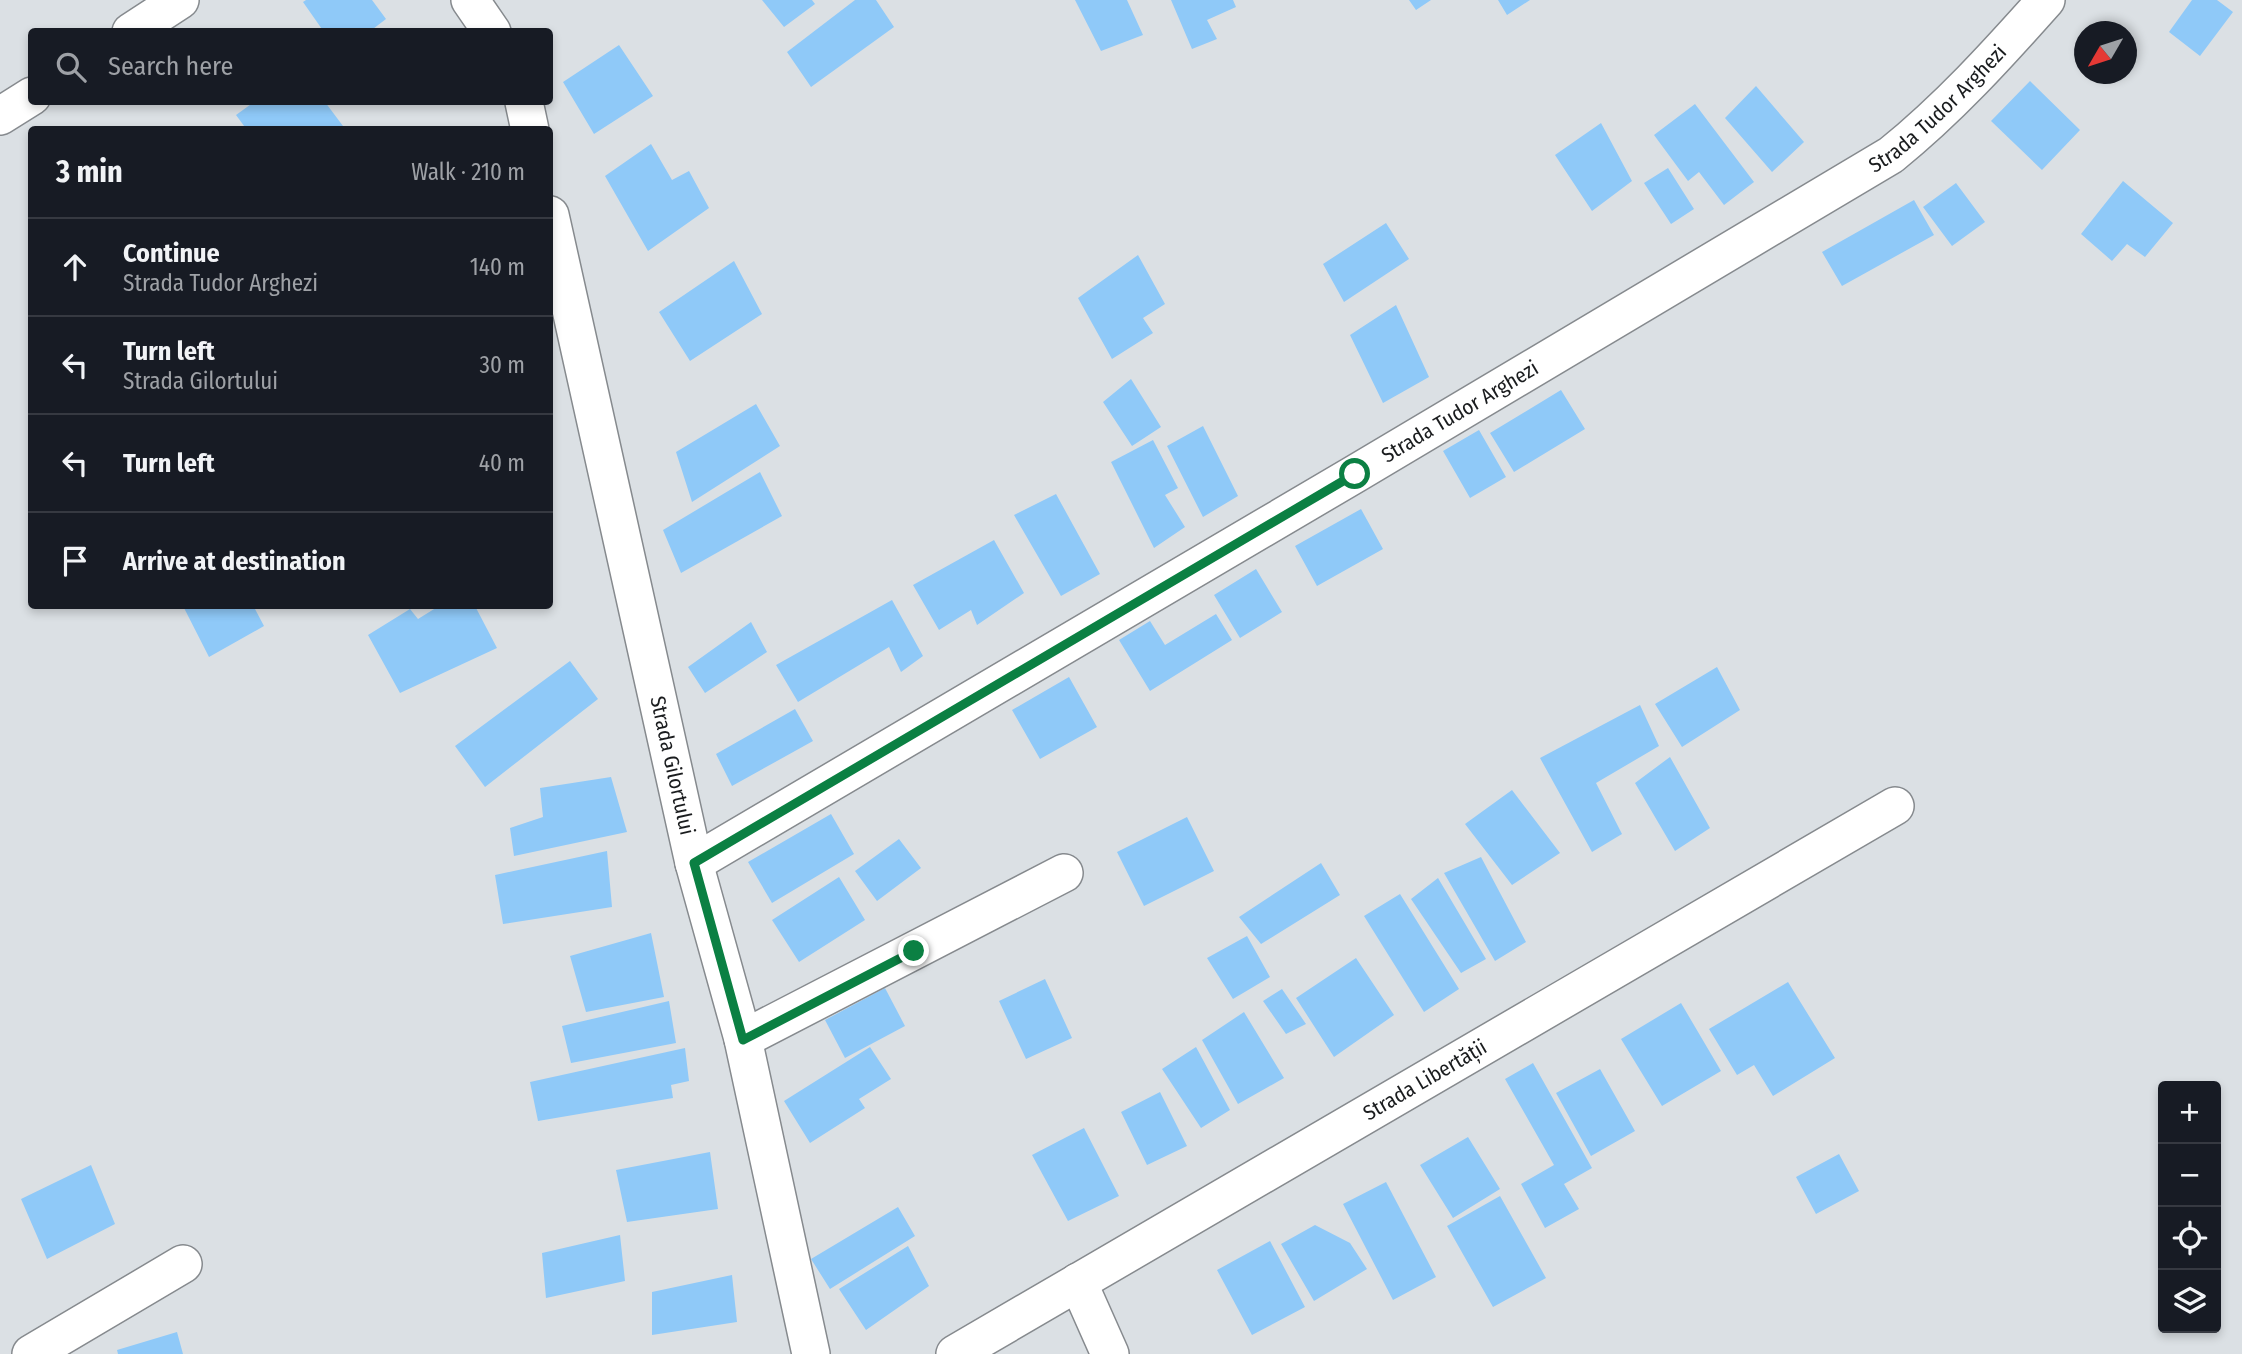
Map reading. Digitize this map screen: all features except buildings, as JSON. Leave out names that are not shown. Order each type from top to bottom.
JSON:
[{"type":"street","points":[[137,28],[180,0]]},
{"type":"street","points":[[470,0],[489,28]]},
{"type":"street","name":"Strada Tudor Arghezi","points":[[694,863],[1891,155],[1922,130],[2046,0]]},
{"type":"street","points":[[0,116],[28,98]]},
{"type":"street","points":[[525,105],[529,126]]},
{"type":"street","name":"Strada Gilortului","points":[[553,228],[694,863],[743,1040],[811,1354]]},
{"type":"street","name":"Strada Libertății","points":[[955,1354],[1895,806]]},
{"type":"street","points":[[743,1040],[1065,873]]},
{"type":"street","points":[[31,1354],[183,1264]]},
{"type":"street","points":[[1078,1282],[1110,1354]]},
{"type":"route","points":[[914,951],[743,1040],[694,863],[1355,474]]}]
